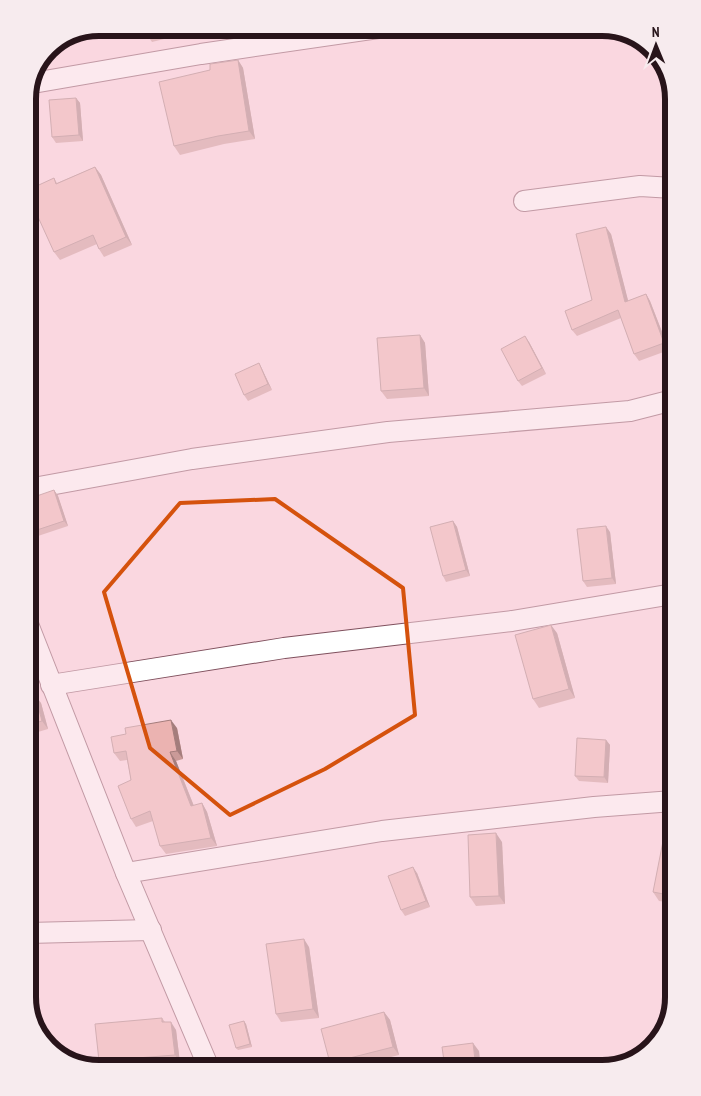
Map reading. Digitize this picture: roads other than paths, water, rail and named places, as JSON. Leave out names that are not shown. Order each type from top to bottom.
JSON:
[{"type":"street","points":[[38,82],[201,54],[324,36]]},
{"type":"street","points":[[524,201],[640,186],[665,187]]},
{"type":"street","points":[[36,488],[192,459],[388,432],[630,410],[665,402]]},
{"type":"street","points":[[51,686],[284,648],[512,621],[665,596]]},
{"type":"street","points":[[36,646],[126,873],[206,1060]]},
{"type":"street","points":[[126,873],[382,831],[594,807],[665,802]]},
{"type":"street","points":[[36,933],[151,930]]}]
